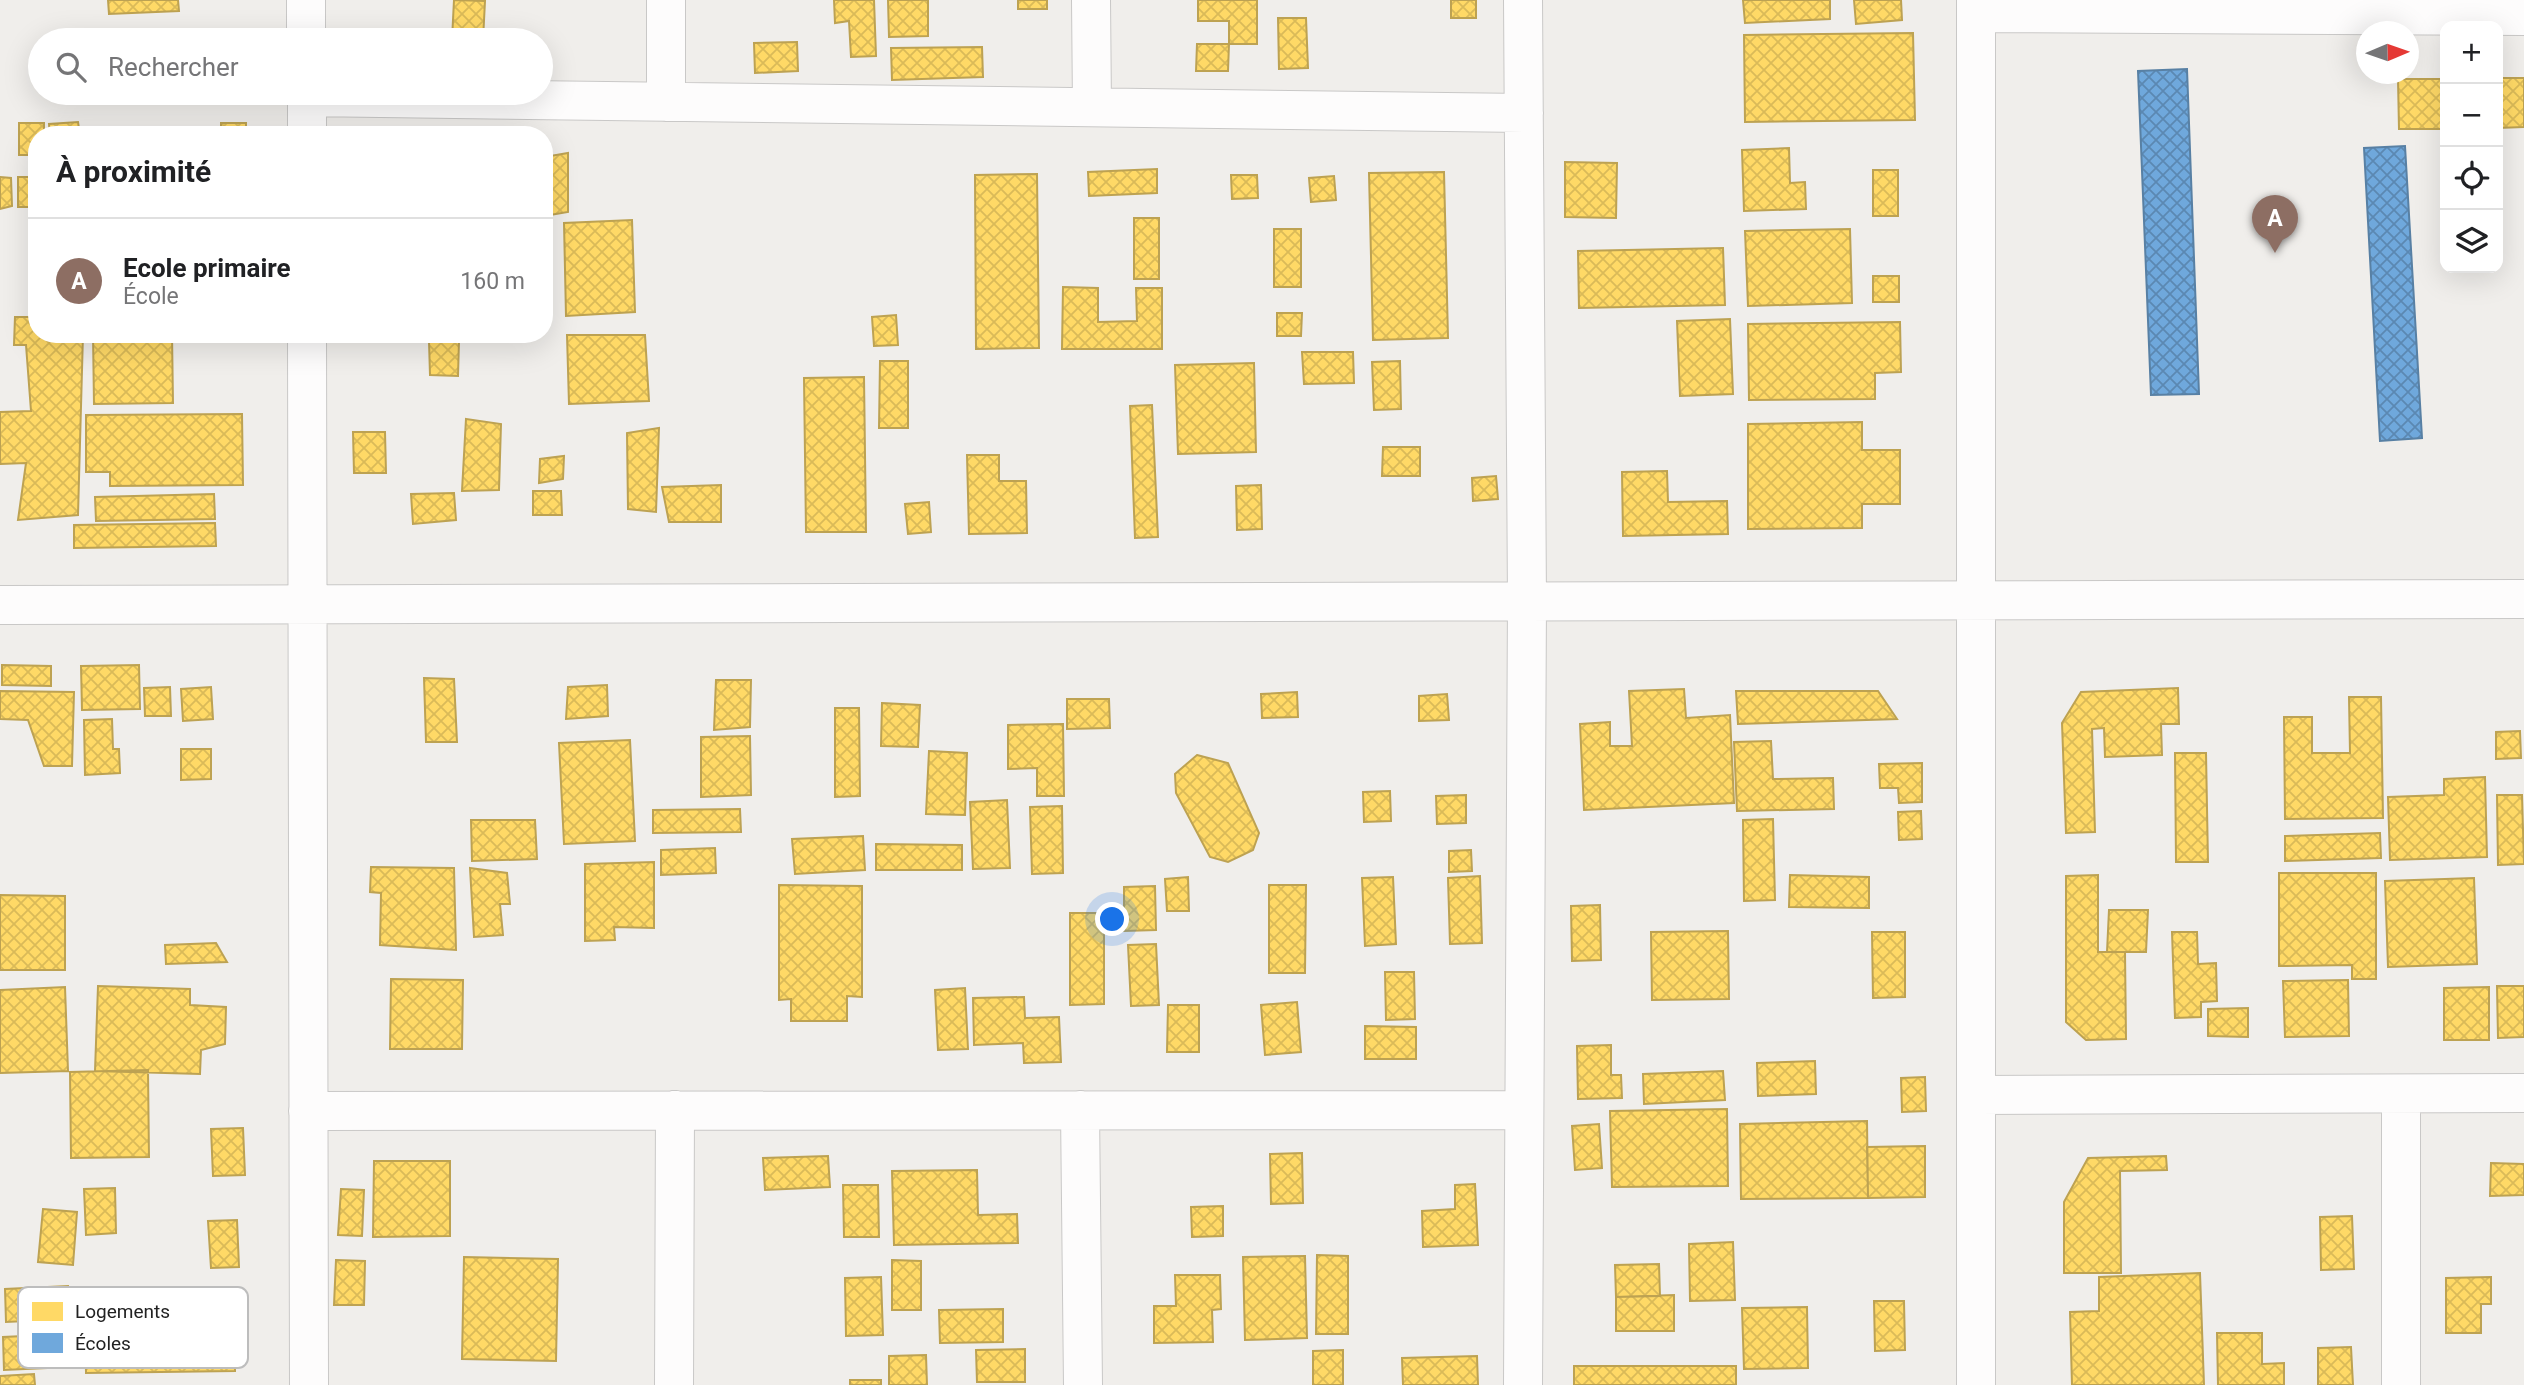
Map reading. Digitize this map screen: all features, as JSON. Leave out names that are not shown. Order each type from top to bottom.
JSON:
[{"type":"street","points":[[306,0],[306,28]]},
{"type":"street","points":[[666,0],[666,102]]},
{"type":"street","points":[[1091,0],[1092,107]]},
{"type":"street","points":[[1523,0],[1527,601],[1523,1385]]},
{"type":"street","points":[[1976,1385],[1976,7],[2524,16]]},
{"type":"street","points":[[553,100],[1524,113]]},
{"type":"street","points":[[307,105],[307,126]]},
{"type":"street","points":[[307,343],[309,1385]]},
{"type":"street","points":[[0,606],[2524,599]]},
{"type":"street","points":[[1978,1095],[2524,1093]]},
{"type":"street","points":[[2401,1094],[2401,1385]]},
{"type":"street","points":[[674,1385],[675,1110]]},
{"type":"street","points":[[1080,1110],[1083,1385]]},
{"type":"street","points":[[308,1111],[1524,1110]]},
{"type":"building: Logements","points":[[108,0],[178,0],[179,11],[109,14]]},
{"type":"building: Logements","points":[[454,0],[485,1],[484,28],[453,28]]},
{"type":"building: Logements","points":[[834,0],[874,0],[876,56],[851,57],[849,21],[835,23]]},
{"type":"building: Logements","points":[[888,0],[928,0],[928,36],[889,37]]},
{"type":"building: Logements","points":[[1018,0],[1047,0],[1047,9],[1018,9]]},
{"type":"building: Logements","points":[[1198,0],[1257,0],[1257,44],[1229,44],[1229,21],[1198,21]]},
{"type":"building: Logements","points":[[1451,0],[1476,0],[1476,18],[1451,18]]},
{"type":"building: Logements","points":[[1743,0],[1830,0],[1830,19],[1745,23]]},
{"type":"building: Logements","points":[[1854,0],[1901,0],[1902,20],[1856,24]]},
{"type":"building: Logements","points":[[1278,18],[1306,18],[1308,68],[1279,69]]},
{"type":"building: Logements","points":[[1913,33],[1915,120],[1745,122],[1744,35]]},
{"type":"building: Logements","points":[[797,42],[798,71],[755,73],[754,43]]},
{"type":"building: Logements","points":[[1197,44],[1229,44],[1228,71],[1196,71]]},
{"type":"building: Logements","points":[[982,47],[983,77],[892,80],[891,48]]},
{"type":"building: Logements","points":[[2503,78],[2524,78],[2524,127],[2503,128]]},
{"type":"building: Logements","points":[[2419,79],[2440,79],[2440,129],[2399,129],[2398,84],[2419,84]]},
{"type":"building: Logements","points":[[78,122],[79,126],[49,126]]},
{"type":"building: Logements","points":[[19,123],[44,123],[44,126],[28,126],[28,155],[19,155]]},
{"type":"building: Logements","points":[[221,123],[246,123],[246,126],[221,126]]},
{"type":"building: Logements","points":[[1789,148],[1790,183],[1805,182],[1806,209],[1744,211],[1742,150]]},
{"type":"building: Logements","points":[[568,153],[568,212],[553,214],[553,156]]},
{"type":"building: Logements","points":[[1565,162],[1617,163],[1616,218],[1565,217]]},
{"type":"building: Logements","points":[[1157,169],[1157,193],[1089,196],[1088,172]]},
{"type":"building: Logements","points":[[1873,170],[1898,170],[1898,216],[1873,216]]},
{"type":"building: Logements","points":[[1444,172],[1448,338],[1373,340],[1369,173]]},
{"type":"building: Logements","points":[[1037,174],[1039,348],[976,349],[975,175]]},
{"type":"building: Logements","points":[[1231,175],[1257,175],[1258,198],[1232,199]]},
{"type":"building: Logements","points":[[1334,176],[1336,200],[1311,202],[1309,178]]},
{"type":"building: Logements","points":[[0,177],[11,178],[12,206],[0,209]]},
{"type":"building: Logements","points":[[18,177],[28,177],[28,207],[18,207]]},
{"type":"building: Logements","points":[[1134,218],[1159,218],[1159,279],[1134,279]]},
{"type":"building: Logements","points":[[632,220],[635,312],[566,316],[564,223]]},
{"type":"building: Logements","points":[[1274,229],[1301,229],[1301,287],[1274,287]]},
{"type":"building: Logements","points":[[1850,229],[1852,303],[1748,306],[1745,231]]},
{"type":"building: Logements","points":[[1723,248],[1725,305],[1579,308],[1578,251]]},
{"type":"building: Logements","points":[[1873,276],[1899,276],[1899,302],[1873,302]]},
{"type":"building: Logements","points":[[1063,287],[1098,288],[1098,322],[1137,321],[1136,288],[1162,288],[1162,349],[1062,349]]},
{"type":"building: Logements","points":[[1277,313],[1302,313],[1301,336],[1277,336]]},
{"type":"building: Logements","points":[[896,315],[898,345],[874,346],[872,317]]},
{"type":"building: Logements","points":[[15,317],[28,317],[28,343],[83,343],[78,515],[18,520],[26,463],[0,464],[0,412],[31,411],[26,345],[14,345]]},
{"type":"building: Logements","points":[[1730,319],[1733,394],[1680,396],[1677,321]]},
{"type":"building: Logements","points":[[1900,322],[1901,372],[1875,373],[1875,399],[1749,400],[1748,324]]},
{"type":"building: Logements","points":[[567,335],[645,335],[649,401],[569,404]]},
{"type":"building: Logements","points":[[93,343],[172,343],[173,403],[94,404]]},
{"type":"building: Logements","points":[[429,343],[459,343],[458,376],[430,375]]},
{"type":"building: Logements","points":[[1302,352],[1353,352],[1354,383],[1304,384]]},
{"type":"building: Logements","points":[[880,361],[908,361],[908,428],[879,428]]},
{"type":"building: Logements","points":[[1400,361],[1401,409],[1374,410],[1372,362]]},
{"type":"building: Logements","points":[[1254,363],[1256,452],[1178,454],[1175,365]]},
{"type":"building: Logements","points":[[864,377],[866,532],[806,532],[804,378]]},
{"type":"building: Logements","points":[[1152,405],[1158,537],[1135,538],[1130,406]]},
{"type":"building: Logements","points":[[242,414],[243,485],[110,486],[110,472],[86,472],[86,415]]},
{"type":"building: Logements","points":[[466,419],[501,424],[499,490],[462,491]]},
{"type":"building: Logements","points":[[1862,422],[1862,450],[1900,450],[1900,504],[1862,504],[1862,528],[1748,529],[1748,424]]},
{"type":"building: Logements","points":[[659,428],[656,512],[628,509],[627,433]]},
{"type":"building: Logements","points":[[353,432],[385,432],[386,473],[354,473]]},
{"type":"building: Logements","points":[[1383,447],[1420,447],[1420,476],[1382,476]]},
{"type":"building: Logements","points":[[967,455],[999,455],[999,481],[1026,481],[1027,533],[969,534]]},
{"type":"building: Logements","points":[[564,456],[563,479],[539,483],[540,459]]},
{"type":"building: Logements","points":[[1667,471],[1668,502],[1727,501],[1728,534],[1623,536],[1622,472]]},
{"type":"building: Logements","points":[[1496,476],[1498,499],[1473,501],[1472,478]]},
{"type":"building: Logements","points":[[721,485],[721,522],[669,522],[662,487]]},
{"type":"building: Logements","points":[[1261,485],[1262,529],[1237,530],[1236,486]]},
{"type":"building: Logements","points":[[533,491],[561,491],[562,515],[533,515]]},
{"type":"building: Logements","points":[[454,493],[456,520],[413,524],[411,494]]},
{"type":"building: Logements","points":[[214,494],[215,519],[96,521],[95,497]]},
{"type":"building: Logements","points":[[929,502],[931,532],[908,534],[905,504]]},
{"type":"building: Logements","points":[[215,523],[216,546],[74,548],[74,525]]},
{"type":"building: Logements","points":[[2,665],[51,666],[51,686],[2,685]]},
{"type":"building: Logements","points":[[139,665],[140,709],[82,710],[81,666]]},
{"type":"building: Logements","points":[[424,678],[454,679],[457,742],[426,742]]},
{"type":"building: Logements","points":[[716,680],[751,680],[750,727],[714,730]]},
{"type":"building: Logements","points":[[607,685],[608,716],[566,719],[568,687]]},
{"type":"building: Logements","points":[[170,687],[171,716],[145,716],[144,688]]},
{"type":"building: Logements","points":[[211,687],[213,719],[183,721],[181,689]]},
{"type":"building: Logements","points":[[2178,688],[2179,724],[2161,724],[2162,755],[2105,757],[2104,728],[2092,729],[2095,832],[2066,833],[2062,723],[2081,692]]},
{"type":"building: Logements","points":[[1684,689],[1686,718],[1730,715],[1734,803],[1584,810],[1580,724],[1610,722],[1610,746],[1632,746],[1629,691]]},
{"type":"building: Logements","points":[[0,691],[74,692],[72,766],[44,766],[28,720],[0,719]]},
{"type":"building: Logements","points":[[1736,691],[1878,691],[1897,719],[1738,724]]},
{"type":"building: Logements","points":[[1297,692],[1298,717],[1262,718],[1261,694]]},
{"type":"building: Logements","points":[[1447,694],[1449,720],[1419,721],[1419,696]]},
{"type":"building: Logements","points":[[2349,697],[2381,697],[2383,818],[2285,819],[2284,717],[2312,717],[2312,753],[2350,753]]},
{"type":"building: Logements","points":[[1067,699],[1109,699],[1110,728],[1067,729]]},
{"type":"building: Logements","points":[[882,703],[920,705],[918,747],[881,746]]},
{"type":"building: Logements","points":[[835,708],[859,708],[860,796],[835,797]]},
{"type":"building: Logements","points":[[112,719],[113,749],[119,749],[120,773],[85,775],[84,720]]},
{"type":"building: Logements","points":[[1063,724],[1064,796],[1037,796],[1037,768],[1008,769],[1008,725]]},
{"type":"building: Logements","points":[[2520,731],[2521,758],[2496,759],[2496,732]]},
{"type":"building: Logements","points":[[750,736],[751,795],[701,797],[701,737]]},
{"type":"building: Logements","points":[[630,740],[635,841],[564,844],[559,743]]},
{"type":"building: Logements","points":[[1771,741],[1773,779],[1833,778],[1834,809],[1737,811],[1734,742]]},
{"type":"building: Logements","points":[[181,749],[211,749],[211,779],[181,780]]},
{"type":"building: Logements","points":[[929,751],[967,753],[965,815],[926,814]]},
{"type":"building: Logements","points":[[2175,753],[2206,753],[2208,862],[2176,862]]},
{"type":"building: Logements","points":[[1197,755],[1228,763],[1259,833],[1253,850],[1228,862],[1210,857],[1176,793],[1175,774]]},
{"type":"building: Logements","points":[[1922,763],[1922,802],[1899,803],[1898,788],[1880,788],[1879,764]]},
{"type":"building: Logements","points":[[2485,777],[2487,857],[2390,860],[2388,797],[2444,795],[2444,779]]},
{"type":"building: Logements","points":[[1390,791],[1391,821],[1364,822],[1363,792]]},
{"type":"building: Logements","points":[[1466,795],[1466,823],[1437,824],[1436,796]]},
{"type":"building: Logements","points":[[2497,795],[2522,795],[2524,864],[2498,865]]},
{"type":"building: Logements","points":[[1007,800],[1010,868],[973,869],[970,802]]},
{"type":"building: Logements","points":[[1062,806],[1063,873],[1032,874],[1030,807]]},
{"type":"building: Logements","points":[[740,809],[741,832],[653,833],[653,810]]},
{"type":"building: Logements","points":[[1921,811],[1922,839],[1899,840],[1898,812]]},
{"type":"building: Logements","points":[[1773,819],[1775,900],[1744,901],[1743,820]]},
{"type":"building: Logements","points":[[471,820],[535,820],[537,859],[472,861]]},
{"type":"building: Logements","points":[[2380,833],[2381,858],[2285,861],[2285,836]]},
{"type":"building: Logements","points":[[863,836],[865,870],[795,874],[792,839]]},
{"type":"building: Logements","points":[[876,844],[962,845],[962,870],[876,870]]},
{"type":"building: Logements","points":[[715,848],[716,873],[661,875],[661,850]]},
{"type":"building: Logements","points":[[1471,850],[1472,871],[1449,872],[1449,851]]},
{"type":"building: Logements","points":[[654,862],[654,928],[614,927],[615,940],[585,941],[585,864]]},
{"type":"building: Logements","points":[[371,867],[454,868],[456,950],[380,945],[381,893],[370,892]]},
{"type":"building: Logements","points":[[470,868],[507,873],[510,904],[500,904],[503,935],[474,937]]},
{"type":"building: Logements","points":[[2279,873],[2376,873],[2376,979],[2352,979],[2352,965],[2279,966]]},
{"type":"building: Logements","points":[[1790,875],[1869,877],[1869,908],[1789,907]]},
{"type":"building: Logements","points":[[2098,875],[2098,952],[2125,952],[2126,1039],[2086,1040],[2066,1022],[2066,876]]},
{"type":"building: Logements","points":[[1480,876],[1482,943],[1450,944],[1448,878]]},
{"type":"building: Logements","points":[[1188,877],[1189,911],[1167,911],[1165,879]]},
{"type":"building: Logements","points":[[1393,877],[1396,944],[1365,946],[1362,878]]},
{"type":"building: Logements","points":[[2474,878],[2477,964],[2388,967],[2385,881]]},
{"type":"building: Logements","points":[[779,885],[862,886],[862,997],[847,996],[847,1021],[791,1021],[791,999],[779,1000]]},
{"type":"building: Logements","points":[[1269,885],[1306,885],[1305,973],[1269,973]]},
{"type":"building: Logements","points":[[1155,886],[1156,930],[1124,931],[1124,887]]},
{"type":"building: Logements","points":[[0,895],[65,896],[65,970],[0,970]]},
{"type":"building: Logements","points":[[1600,905],[1601,960],[1572,961],[1571,906]]},
{"type":"building: Logements","points":[[2109,910],[2148,910],[2146,952],[2107,952]]},
{"type":"building: Logements","points":[[1070,913],[1104,913],[1104,1004],[1070,1005]]},
{"type":"building: Logements","points":[[1728,931],[1729,999],[1652,1000],[1651,932]]},
{"type":"building: Logements","points":[[1872,932],[1905,932],[1905,997],[1873,998]]},
{"type":"building: Logements","points":[[2172,932],[2197,932],[2198,964],[2216,963],[2217,1001],[2201,1002],[2201,1017],[2175,1018]]},
{"type":"building: Logements","points":[[216,943],[227,962],[166,964],[165,945]]},
{"type":"building: Logements","points":[[1156,944],[1159,1005],[1131,1006],[1128,945]]},
{"type":"building: Logements","points":[[1385,972],[1414,972],[1415,1019],[1386,1020]]},
{"type":"building: Logements","points":[[391,979],[463,980],[462,1049],[390,1049]]},
{"type":"building: Logements","points":[[2348,980],[2349,1036],[2285,1037],[2283,981]]},
{"type":"building: Logements","points":[[98,986],[190,989],[190,1005],[226,1007],[225,1044],[201,1050],[200,1074],[95,1071]]},
{"type":"building: Logements","points":[[2497,986],[2524,986],[2524,1037],[2498,1038]]},
{"type":"building: Logements","points":[[65,987],[68,1071],[0,1073],[0,990]]},
{"type":"building: Logements","points":[[2489,987],[2489,1040],[2444,1040],[2444,988]]},
{"type":"building: Logements","points":[[965,988],[968,1049],[938,1050],[935,990]]},
{"type":"building: Logements","points":[[1024,997],[1025,1018],[1059,1017],[1061,1062],[1024,1063],[1023,1043],[974,1045],[973,998]]},
{"type":"building: Logements","points":[[1297,1002],[1301,1052],[1265,1055],[1261,1005]]},
{"type":"building: Logements","points":[[1168,1005],[1199,1005],[1199,1052],[1167,1052]]},
{"type":"building: Logements","points":[[2248,1008],[2248,1037],[2208,1036],[2208,1009]]},
{"type":"building: Logements","points":[[1365,1026],[1416,1027],[1416,1059],[1365,1059]]},
{"type":"building: Logements","points":[[1611,1045],[1611,1075],[1621,1075],[1622,1098],[1578,1099],[1577,1046]]},
{"type":"building: Logements","points":[[1815,1061],[1816,1094],[1758,1096],[1757,1063]]},
{"type":"building: Logements","points":[[148,1070],[149,1157],[71,1158],[70,1072]]},
{"type":"building: Logements","points":[[1723,1071],[1725,1100],[1644,1104],[1643,1074]]},
{"type":"building: Logements","points":[[1925,1077],[1926,1111],[1902,1112],[1901,1078]]},
{"type":"building: Logements","points":[[1727,1109],[1728,1186],[1612,1187],[1610,1111]]},
{"type":"building: Logements","points":[[1867,1121],[1868,1198],[1741,1199],[1740,1124]]},
{"type":"building: Logements","points":[[1599,1124],[1602,1168],[1575,1170],[1572,1126]]},
{"type":"building: Logements","points":[[243,1128],[245,1175],[213,1176],[211,1129]]},
{"type":"building: Logements","points":[[1925,1146],[1925,1197],[1868,1198],[1867,1147]]},
{"type":"building: Logements","points":[[1302,1153],[1303,1203],[1271,1204],[1270,1154]]},
{"type":"building: Logements","points":[[828,1156],[830,1187],[765,1190],[763,1158]]},
{"type":"building: Logements","points":[[2166,1156],[2167,1170],[2120,1171],[2121,1273],[2064,1273],[2064,1202],[2088,1158]]},
{"type":"building: Logements","points":[[374,1161],[450,1161],[450,1236],[373,1237]]},
{"type":"building: Logements","points":[[2491,1163],[2524,1164],[2524,1195],[2490,1196]]},
{"type":"building: Logements","points":[[977,1170],[978,1215],[1017,1214],[1018,1243],[894,1245],[892,1171]]},
{"type":"building: Logements","points":[[1475,1184],[1478,1245],[1423,1247],[1422,1211],[1455,1209],[1455,1185]]},
{"type":"building: Logements","points":[[843,1185],[878,1185],[879,1237],[844,1237]]},
{"type":"building: Logements","points":[[115,1188],[116,1233],[86,1235],[84,1189]]},
{"type":"building: Logements","points":[[341,1189],[364,1190],[362,1236],[338,1235]]},
{"type":"building: Logements","points":[[1223,1206],[1223,1236],[1192,1237],[1191,1207]]},
{"type":"building: Logements","points":[[43,1209],[77,1212],[73,1265],[38,1262]]},
{"type":"building: Logements","points":[[2352,1216],[2354,1269],[2321,1270],[2320,1217]]},
{"type":"building: Logements","points":[[237,1220],[239,1267],[211,1268],[208,1221]]},
{"type":"building: Logements","points":[[1733,1242],[1735,1300],[1690,1301],[1689,1244]]},
{"type":"building: Logements","points":[[1317,1255],[1348,1256],[1348,1334],[1316,1334]]},
{"type":"building: Logements","points":[[1305,1256],[1307,1338],[1245,1340],[1243,1257]]},
{"type":"building: Logements","points":[[464,1257],[558,1259],[556,1361],[462,1359]]},
{"type":"building: Logements","points":[[336,1260],[365,1261],[364,1305],[334,1305]]},
{"type":"building: Logements","points":[[892,1260],[921,1261],[921,1310],[892,1310]]},
{"type":"building: Logements","points":[[1659,1264],[1660,1296],[1616,1297],[1615,1265]]},
{"type":"building: Logements","points":[[2200,1273],[2204,1385],[2072,1385],[2070,1312],[2099,1311],[2099,1277]]},
{"type":"building: Logements","points":[[1175,1275],[1220,1275],[1221,1309],[1212,1310],[1213,1342],[1154,1343],[1154,1306],[1176,1306]]},
{"type":"building: Logements","points":[[881,1277],[883,1335],[846,1336],[845,1278]]},
{"type":"building: Logements","points":[[2491,1277],[2491,1304],[2481,1304],[2481,1333],[2446,1333],[2446,1278]]},
{"type":"building: Logements","points":[[18,1288],[18,1321],[6,1322],[5,1289]]},
{"type":"building: Logements","points":[[1674,1295],[1674,1331],[1616,1331],[1616,1297]]},
{"type":"building: Logements","points":[[1874,1301],[1904,1301],[1905,1350],[1875,1351]]},
{"type":"building: Logements","points":[[1807,1307],[1808,1368],[1744,1369],[1742,1308]]},
{"type":"building: Logements","points":[[1003,1309],[1003,1342],[940,1343],[939,1310]]},
{"type":"building: Logements","points":[[2217,1333],[2262,1333],[2262,1364],[2284,1363],[2284,1385],[2218,1385]]},
{"type":"building: Logements","points":[[18,1336],[18,1368],[47,1368],[4,1370],[3,1337]]},
{"type":"building: Logements","points":[[2351,1347],[2353,1385],[2318,1385],[2318,1348]]},
{"type":"building: Logements","points":[[1025,1349],[1025,1382],[977,1382],[976,1350]]},
{"type":"building: Logements","points":[[1343,1350],[1343,1385],[1313,1385],[1313,1351]]},
{"type":"building: Logements","points":[[926,1355],[927,1385],[889,1385],[889,1356]]},
{"type":"building: Logements","points":[[1477,1356],[1478,1385],[1403,1385],[1402,1358]]},
{"type":"building: Logements","points":[[1574,1366],[1736,1366],[1736,1385],[1574,1385]]},
{"type":"building: Logements","points":[[86,1368],[235,1368],[235,1371],[86,1373]]},
{"type":"building: Logements","points":[[34,1374],[35,1385],[0,1385],[0,1376]]},
{"type":"building: Logements","points":[[850,1380],[881,1380],[881,1385],[850,1385]]},
{"type":"building: Écoles","points":[[2187,69],[2199,394],[2151,395],[2138,71]]},
{"type":"building: Écoles","points":[[2405,146],[2422,438],[2380,441],[2364,148]]},
{"type":"place","name":"Ecole primaire","points":[[2275,253]]}]
